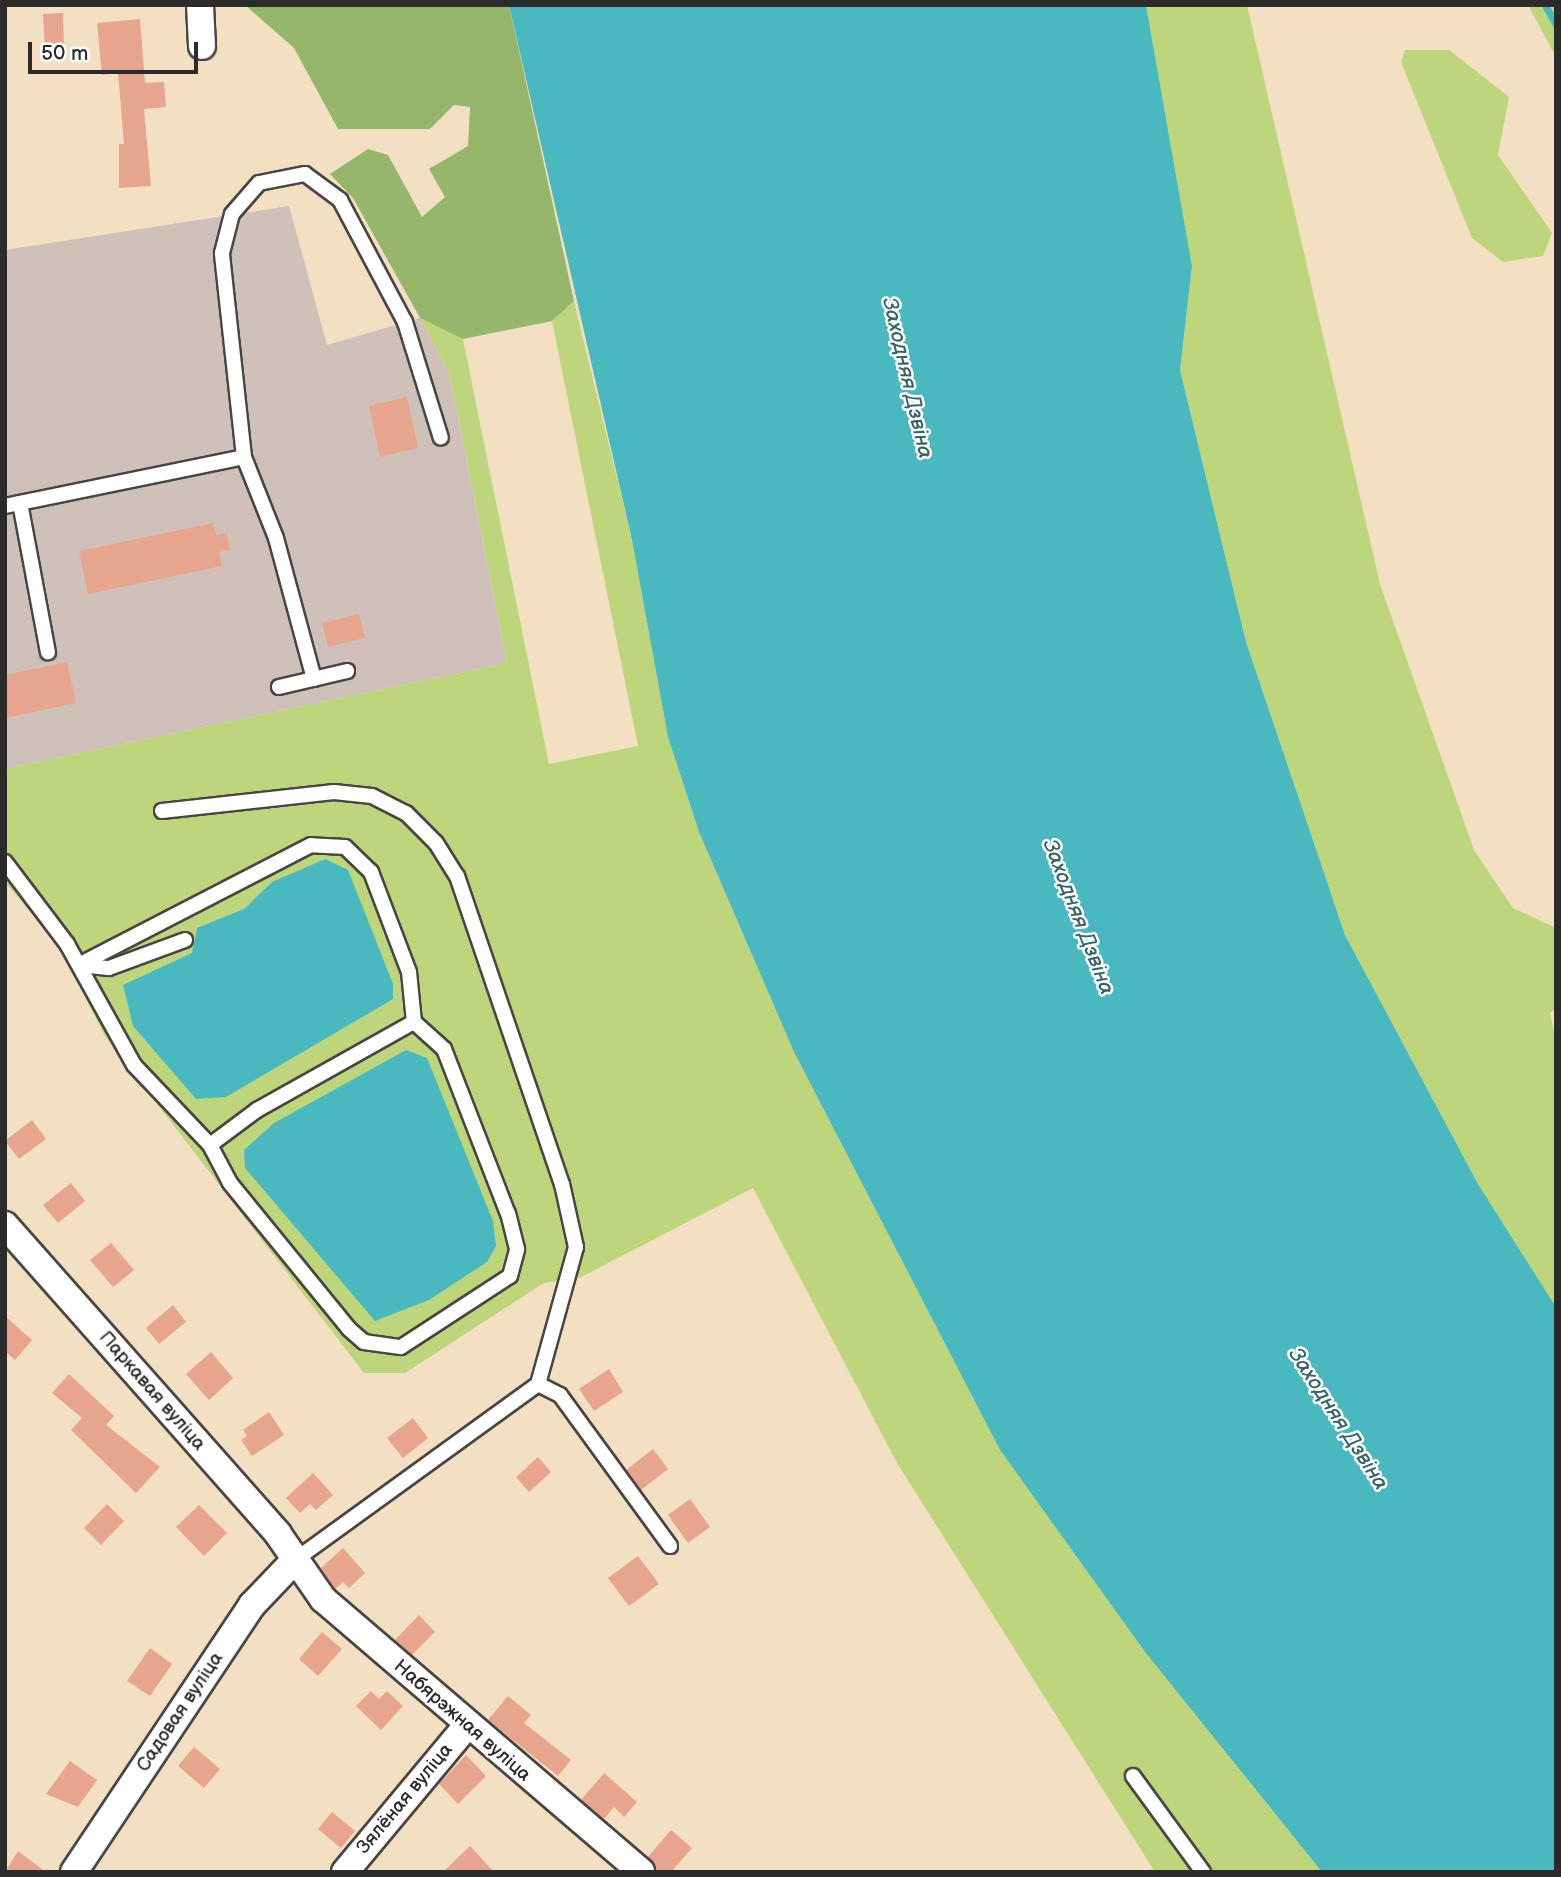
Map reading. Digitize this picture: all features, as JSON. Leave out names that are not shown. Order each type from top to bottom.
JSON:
[{"type":"street","points":[[200,5],[202,46]]},
{"type":"street","name":"Паркавая вуліца","points":[[5,1225],[295,1560]]},
{"type":"street","name":"Набярэжная вуліца","points":[[295,1560],[323,1599],[466,1727],[641,1872]]},
{"type":"street","name":"Садовая вуліца","points":[[74,1872],[252,1605],[295,1560]]},
{"type":"street","name":"Зялёная вуліца","points":[[345,1872],[466,1727]]},
{"type":"lane","points":[[314,679],[276,538],[244,457],[224,231],[242,197],[284,174],[305,174],[340,200],[405,322],[441,438]]},
{"type":"lane","points":[[48,652],[12,505],[244,457]]},
{"type":"lane","points":[[279,687],[346,671]]},
{"type":"lane","points":[[162,811],[334,792],[372,796],[406,813],[436,843],[457,876],[562,1184],[576,1247],[538,1384],[295,1560]]},
{"type":"lane","points":[[5,862],[79,965],[111,1032],[134,1065],[210,1145],[230,1184],[349,1329],[383,1348],[418,1339],[500,1287],[515,1265],[517,1249],[444,1049],[414,1022],[409,972],[371,872],[345,847],[329,842],[256,870],[79,965]]},
{"type":"lane","points":[[79,965],[109,968],[185,940]]},
{"type":"lane","points":[[210,1145],[257,1110],[414,1022]]},
{"type":"lane","points":[[538,1384],[559,1395],[670,1546]]},
{"type":"lane","points":[[1133,1776],[1203,1872]]},
{"type":"shaded area","points":[[289,206],[327,345],[420,318],[450,375],[507,663],[5,769],[5,250]]},
{"type":"green space","points":[[245,5],[509,5],[574,301],[552,321],[463,339],[420,318],[353,198],[330,174],[368,149],[388,155],[422,217],[445,197],[429,169],[468,146],[470,107],[454,105],[430,129],[338,129],[294,48]]},
{"type":"green space","points":[[1146,5],[1247,5],[1380,584],[1474,850],[1513,908],[1556,928],[1556,1008],[1550,1013],[1556,1040],[1556,1307],[1478,1184],[1345,935],[1246,642],[1180,370],[1192,266]]},
{"type":"green space","points":[[1528,5],[1556,5],[1556,57]]},
{"type":"green space","points":[[1405,50],[1449,50],[1509,97],[1498,155],[1552,233],[1543,256],[1503,262],[1472,238],[1401,62]]},
{"type":"green space","points":[[574,301],[632,540],[668,737],[699,832],[794,1052],[1000,1450],[1145,1652],[1322,1872],[1155,1872],[897,1463],[753,1188],[581,1277],[544,1283],[405,1373],[364,1373],[105,1036],[60,947],[5,882],[5,769],[507,663],[450,375],[420,318],[463,339],[549,764],[638,746],[552,321]]},
{"type":"water","name":"Заходняя Дзвіна","points":[[509,5],[1146,5],[1192,266],[1180,370],[1246,642],[1345,935],[1478,1184],[1556,1307],[1556,1872],[1322,1872],[1145,1652],[1000,1450],[794,1052],[699,832],[668,737],[632,540]]},
{"type":"water","points":[[325,859],[348,870],[393,984],[393,999],[226,1097],[196,1099],[133,1026],[123,985],[192,953],[197,928],[244,909],[272,882]]},
{"type":"water","points":[[406,1050],[427,1058],[493,1221],[496,1246],[487,1262],[429,1300],[375,1321],[245,1168],[244,1150],[274,1123]]},
{"type":"building","points":[[63,13],[64,47],[45,48],[43,14]]},
{"type":"building","points":[[140,19],[145,83],[164,82],[166,107],[144,109],[151,186],[119,188],[119,144],[124,144],[118,73],[102,75],[97,23]]},
{"type":"building","points":[[407,397],[418,448],[380,457],[369,406]]},
{"type":"building","points":[[213,523],[216,535],[227,533],[230,550],[219,552],[222,566],[88,594],[79,551]]},
{"type":"building","points":[[359,614],[365,638],[328,647],[322,623]]},
{"type":"building","points":[[67,662],[76,703],[5,718],[5,675]]},
{"type":"building","points":[[32,1120],[46,1139],[19,1159],[5,1141]]},
{"type":"building","points":[[71,1183],[85,1201],[58,1223],[43,1205]]},
{"type":"building","points":[[111,1243],[134,1270],[113,1287],[90,1260]]},
{"type":"building","points":[[173,1305],[186,1322],[159,1344],[146,1328]]},
{"type":"building","points":[[5,1316],[32,1340],[15,1360],[5,1351]]},
{"type":"building","points":[[211,1352],[233,1378],[209,1400],[186,1374]]},
{"type":"building","points":[[609,1369],[623,1392],[594,1411],[579,1389]]},
{"type":"building","points":[[69,1374],[114,1416],[106,1425],[160,1467],[136,1493],[71,1430],[82,1418],[52,1393]]},
{"type":"building","points":[[269,1412],[284,1435],[252,1456],[241,1440],[247,1436],[243,1430]]},
{"type":"building","points":[[413,1418],[428,1438],[403,1458],[387,1438]]},
{"type":"building","points":[[653,1449],[668,1469],[641,1490],[626,1470]]},
{"type":"building","points":[[538,1457],[551,1472],[529,1492],[516,1477]]},
{"type":"building","points":[[313,1473],[333,1495],[316,1510],[310,1504],[300,1513],[286,1498]]},
{"type":"building","points":[[690,1499],[710,1527],[688,1543],[668,1515]]},
{"type":"building","points":[[107,1504],[124,1521],[101,1545],[84,1528]]},
{"type":"building","points":[[199,1505],[227,1533],[204,1556],[176,1527]]},
{"type":"building","points":[[343,1548],[365,1573],[349,1588],[343,1582],[335,1589],[321,1568]]},
{"type":"building","points":[[638,1556],[659,1584],[629,1606],[608,1578]]},
{"type":"building","points":[[419,1615],[435,1632],[412,1655],[395,1640]]},
{"type":"building","points":[[322,1632],[342,1649],[318,1676],[299,1659]]},
{"type":"building","points":[[150,1648],[172,1664],[150,1696],[127,1681]]},
{"type":"building","points":[[371,1691],[379,1699],[387,1691],[403,1706],[381,1730],[356,1706]]},
{"type":"building","points":[[508,1696],[531,1715],[524,1723],[571,1760],[558,1776],[488,1720]]},
{"type":"building","points":[[194,1747],[220,1769],[204,1788],[178,1766]]},
{"type":"building","points":[[466,1755],[486,1776],[458,1804],[439,1784]]},
{"type":"building","points":[[70,1761],[97,1780],[78,1807],[46,1794]]},
{"type":"building","points":[[604,1773],[637,1802],[624,1817],[614,1807],[604,1819],[581,1800]]},
{"type":"building","points":[[332,1812],[355,1831],[341,1848],[318,1829]]},
{"type":"building","points":[[671,1830],[692,1848],[671,1872],[656,1872],[648,1857]]},
{"type":"building","points":[[470,1846],[494,1872],[443,1872]]},
{"type":"building","points":[[18,1851],[46,1872],[5,1872]]},
{"type":"waterway","points":[[1545,5],[1556,25]]}]
